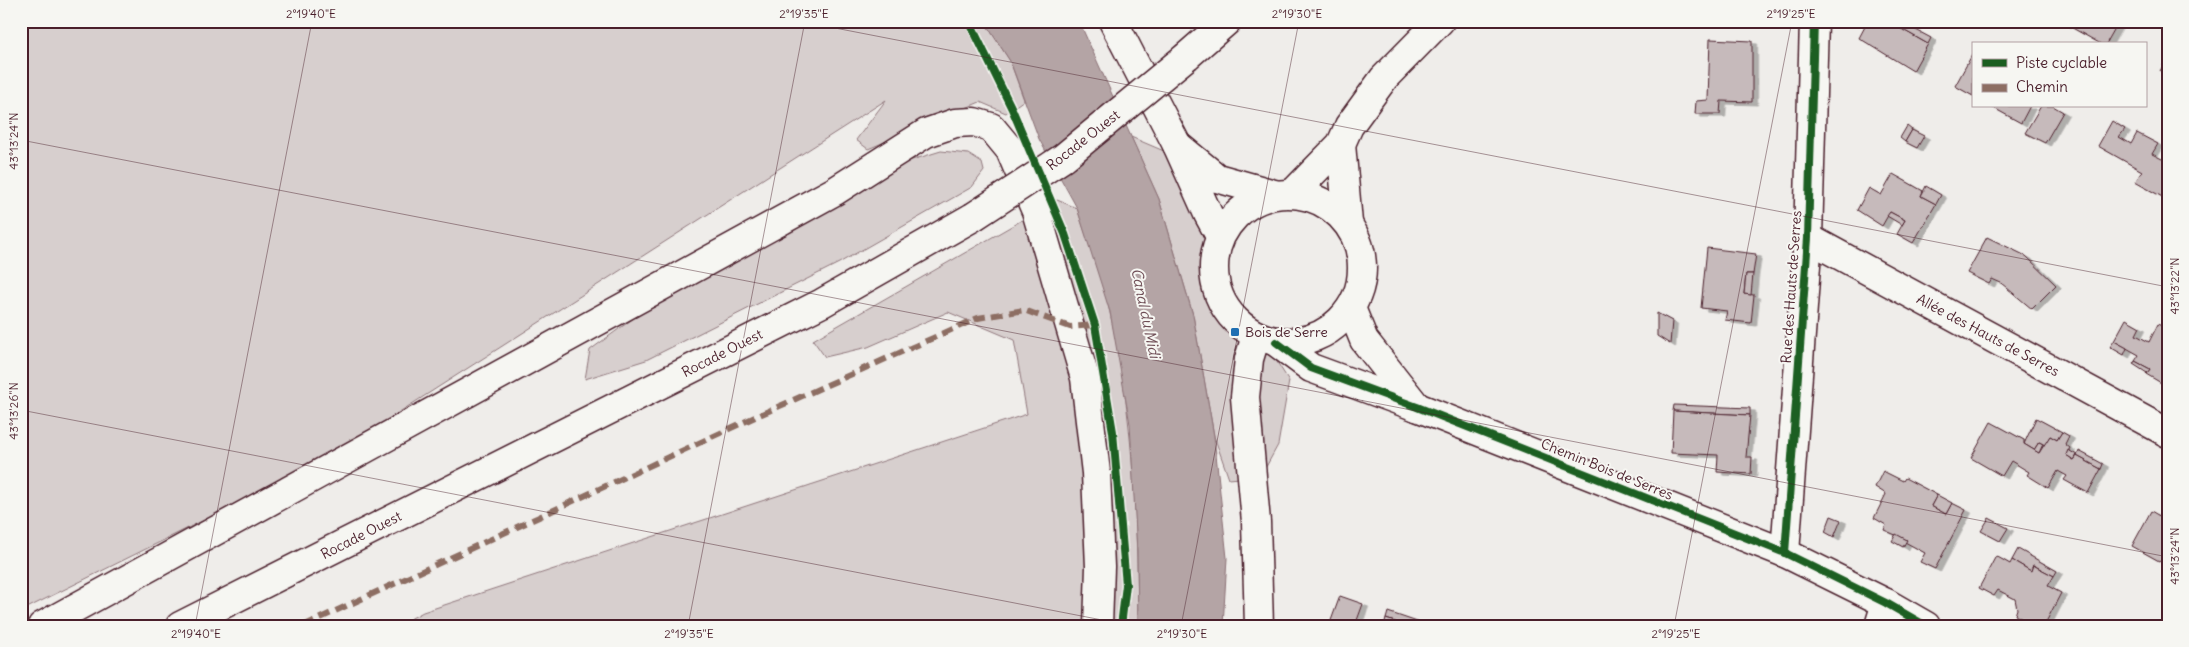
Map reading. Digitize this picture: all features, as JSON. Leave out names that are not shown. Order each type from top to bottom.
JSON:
[{"type":"street","points":[[1113,21],[1220,236]]},
{"type":"street","name":"Rocade Ouest","points":[[180,626],[822,303],[973,217],[1062,158],[1188,56],[1227,21]]},
{"type":"street","points":[[1176,145],[1217,178],[1283,194],[1311,197],[1331,207],[1348,223],[1358,243],[1363,265],[1360,288],[1351,308],[1337,324],[1318,336],[1298,342],[1266,339],[1236,322],[1222,304],[1214,282],[1213,259],[1220,236],[1233,217],[1252,203],[1283,194],[1341,144],[1349,126],[1384,78],[1440,21]]},
{"type":"street","name":"Rue des Hauts de Serres","points":[[1785,553],[1808,238],[1814,21]]},
{"type":"street","points":[[42,626],[818,200],[926,133],[955,123],[974,122],[991,127],[1010,150],[1036,211],[1086,378],[1096,474],[1100,567],[1098,626]]},
{"type":"street","points":[[1341,144],[1348,223]]},
{"type":"street","name":"Allée des Hauts de Serres","points":[[1808,238],[2168,433]]},
{"type":"street","points":[[1351,308],[1364,340],[1417,407]]},
{"type":"street","points":[[1259,626],[1256,522],[1245,397],[1249,358],[1266,339]]},
{"type":"street","name":"Chemin Bois de Serres","points":[[1266,339],[1311,368],[1417,407],[1785,553],[1883,614],[1926,626]]},
{"type":"shaded area","points":[[21,21],[984,21],[1010,61],[1024,100],[1006,113],[980,102],[868,149],[856,140],[886,100],[323,461],[21,611]]},
{"type":"shaded area","points":[[1131,137],[1171,154],[1205,230],[1206,269],[1231,304],[1265,343],[1289,381],[1278,445],[1261,476],[1229,479],[1214,436],[1193,315],[1159,199]]},
{"type":"shaded area","points":[[941,151],[968,154],[982,163],[984,171],[972,187],[839,263],[646,360],[585,379],[590,350],[649,307],[902,163]]},
{"type":"shaded area","points":[[1057,200],[1077,208],[1103,286],[1118,351],[1133,468],[1138,626],[397,626],[423,612],[1027,414],[1014,340],[948,312],[868,347],[825,357],[813,340]]},
{"type":"water","name":"Canal du Midi","points":[[984,21],[1079,21],[1159,199],[1193,315],[1214,436],[1227,558],[1223,626],[1138,626],[1137,551],[1130,424],[1110,312],[1077,208],[1039,139],[1010,61]]},
{"type":"building","points":[[1868,21],[1901,21],[1898,27],[1928,44],[1913,71],[1859,38]]},
{"type":"building","points":[[2060,21],[2119,21],[2107,42],[2097,42]]},
{"type":"building","points":[[1901,22],[1931,38],[1928,44],[1898,27]]},
{"type":"building","points":[[1710,39],[1752,41],[1752,102],[1721,101],[1720,114],[1695,114],[1696,101],[1708,100]]},
{"type":"building","points":[[1972,55],[1972,95],[1955,86]]},
{"type":"building","points":[[2168,57],[2168,75],[2160,71]]},
{"type":"building","points":[[1994,108],[2029,108],[2021,123]]},
{"type":"building","points":[[2040,108],[2056,108],[2063,112],[2045,143],[2025,133]]},
{"type":"building","points":[[2112,121],[2125,129],[2119,137],[2131,144],[2137,133],[2158,144],[2152,154],[2168,162],[2168,200],[2135,182],[2142,171],[2098,146]]},
{"type":"building","points":[[1907,126],[1912,130],[1905,142],[1900,138]]},
{"type":"building","points":[[1912,130],[1924,136],[1917,148],[1905,142]]},
{"type":"building","points":[[1893,174],[1923,191],[1921,196],[1936,204],[1913,243],[1897,234],[1905,220],[1890,212],[1882,226],[1857,210],[1869,188],[1881,195]]},
{"type":"building","points":[[1926,186],[1941,195],[1936,204],[1921,196]]},
{"type":"building","points":[[1890,212],[1905,220],[1902,225],[1887,216]]},
{"type":"building","points":[[1987,237],[2026,256],[2056,285],[2032,309],[2001,283],[1992,279],[1989,284],[1967,273]]},
{"type":"building","points":[[1707,248],[1756,254],[1753,274],[1746,274],[1744,294],[1754,295],[1751,323],[1725,320],[1727,311],[1701,308]]},
{"type":"building","points":[[1746,274],[1753,274],[1751,295],[1744,294]]},
{"type":"building","points":[[1657,313],[1672,321],[1670,344],[1657,336]]},
{"type":"building","points":[[2126,319],[2140,327],[2136,335],[2149,342],[2158,324],[2168,330],[2168,387],[2146,374],[2150,369],[2135,361],[2139,355],[2114,341]]},
{"type":"building","points":[[2114,341],[2127,348],[2124,355],[2110,347]]},
{"type":"building","points":[[2135,361],[2150,369],[2147,373],[2133,364]]},
{"type":"building","points":[[1674,405],[1750,408],[1750,415],[1673,411]]},
{"type":"building","points":[[1673,411],[1750,415],[1746,457],[1752,457],[1751,474],[1717,472],[1718,455],[1671,453]]},
{"type":"building","points":[[2036,418],[2062,432],[2057,440],[2050,436],[2045,445],[2039,442],[2034,450],[2024,444]]},
{"type":"building","points":[[1991,422],[2024,440],[2024,444],[2039,453],[2050,436],[2057,440],[2062,432],[2069,436],[2065,444],[2070,448],[2066,455],[2074,460],[2077,456],[2101,469],[2088,493],[2064,480],[2067,476],[2058,471],[2048,488],[2027,475],[2029,472],[2011,461],[2002,476],[1971,458]]},
{"type":"building","points":[[2039,442],[2043,444],[2039,453],[2034,450]]},
{"type":"building","points":[[2068,450],[2077,455],[2074,460],[2066,455]]},
{"type":"building","points":[[2079,451],[2103,464],[2101,469],[2077,456]]},
{"type":"building","points":[[1883,471],[1903,481],[1905,478],[1937,495],[1931,506],[1946,514],[1952,503],[1966,510],[1935,569],[1920,562],[1925,553],[1905,542],[1907,540],[1884,530],[1886,525],[1874,518],[1886,494],[1875,487]]},
{"type":"building","points":[[1937,495],[1952,503],[1946,514],[1931,506]]},
{"type":"building","points":[[2151,511],[2168,521],[2168,566],[2132,546]]},
{"type":"building","points":[[1831,516],[1841,520],[1834,537],[1825,532]]},
{"type":"building","points":[[1989,518],[2008,528],[2000,541],[1981,531]]},
{"type":"building","points":[[1896,534],[1907,540],[1903,547],[1892,541]]},
{"type":"building","points":[[2018,549],[2057,571],[2054,576],[2033,565],[2031,571],[2012,560]]},
{"type":"building","points":[[1996,556],[2010,564],[2012,560],[2031,571],[2033,565],[2054,576],[2048,586],[2061,593],[2044,626],[2035,626],[2015,615],[2017,609],[2015,599],[1998,590],[1994,596],[1979,588]]},
{"type":"building","points":[[1340,596],[1363,604],[1356,623],[1364,626],[1329,626]]},
{"type":"building","points":[[1388,612],[1429,626],[1407,626],[1386,619]]},
{"type":"building","points":[[1386,619],[1407,626],[1383,626]]},
{"type":"marked path","points":[[303,626],[755,417],[978,318],[1024,310],[1070,327],[1095,325]]},
{"type":"cycle path","points":[[969,21],[1012,109],[1065,234],[1095,325],[1113,432],[1126,585],[1121,626]]},
{"type":"cycle path","points":[[1785,553],[1808,238],[1814,21]]},
{"type":"cycle path","points":[[1276,342],[1311,368],[1417,407],[1785,553],[1886,603],[1926,626]]},
{"type":"place","name":"Bois de Serre","points":[[1235,332]]}]
